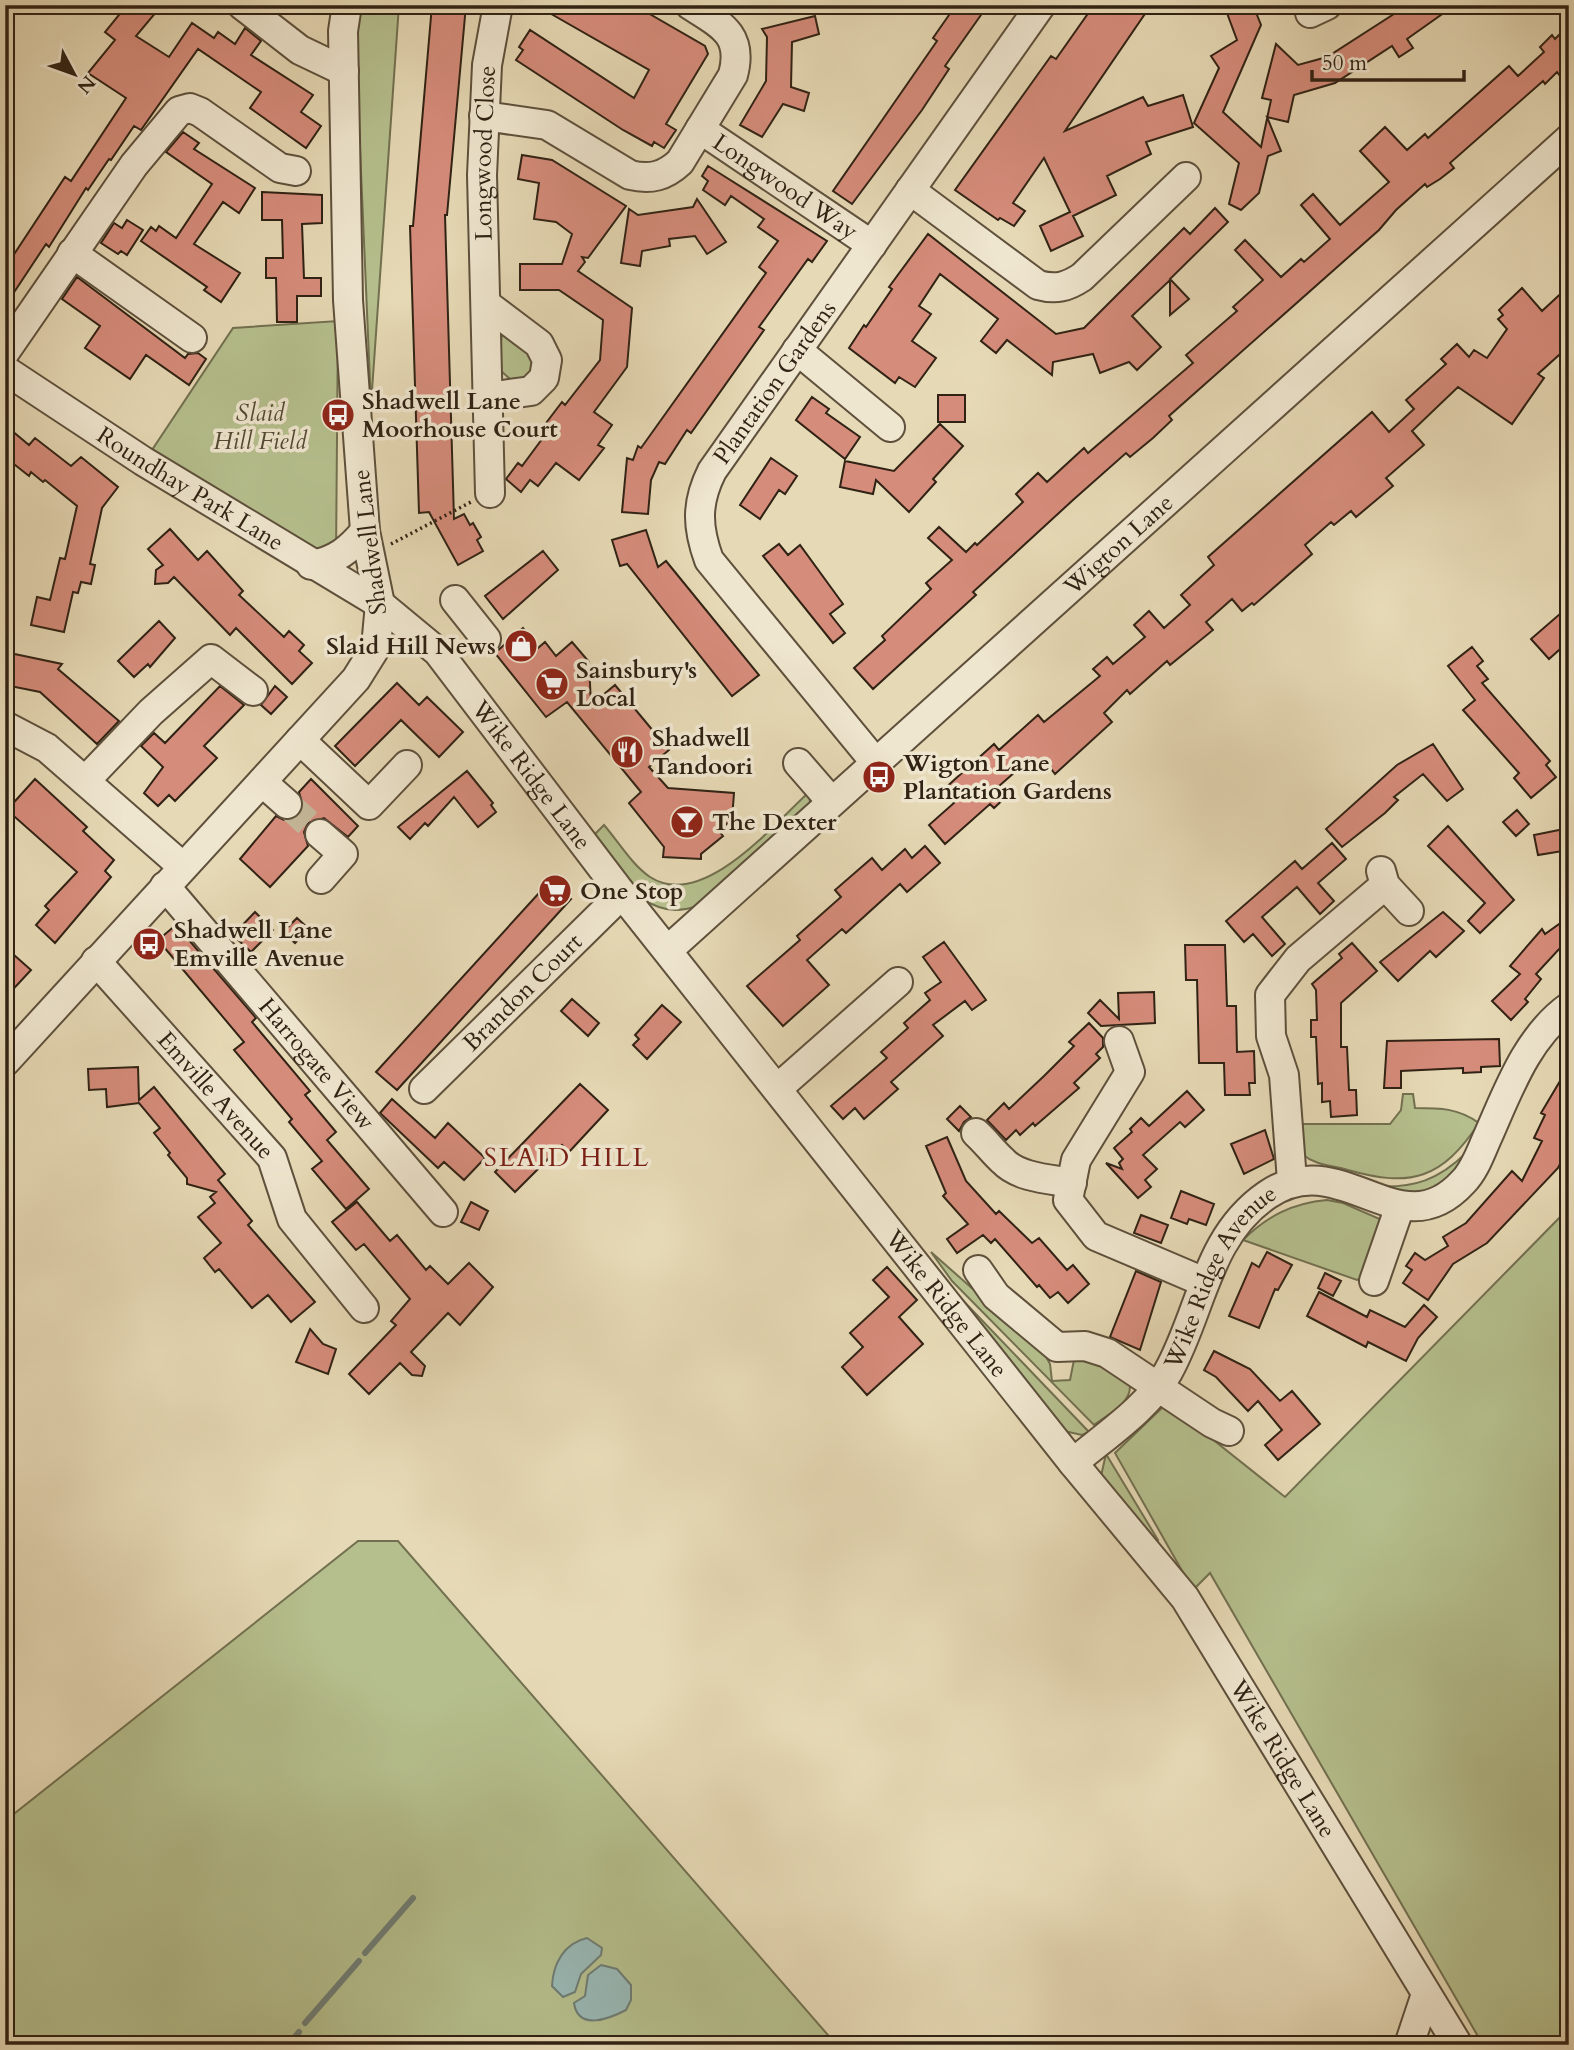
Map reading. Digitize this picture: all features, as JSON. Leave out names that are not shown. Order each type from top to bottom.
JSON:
[{"type":"street","points":[[242,5],[300,50],[344,71]]},
{"type":"street","name":"Shadwell Lane","points":[[5,1062],[356,679],[376,647],[380,604],[367,541],[348,300],[342,31],[347,5]]},
{"type":"street","name":"Longwood Close","points":[[490,493],[484,116],[487,65],[498,5]]},
{"type":"street","points":[[484,116],[547,125],[630,175],[644,178],[670,171],[680,162],[733,75],[736,48],[722,25],[690,5]]},
{"type":"street","name":"Plantation Gardens","points":[[874,762],[709,560],[701,538],[698,515],[702,492],[712,471],[1041,5]]},
{"type":"street","points":[[5,352],[134,165],[178,111],[190,108],[200,112],[280,168],[296,171]]},
{"type":"street","name":"Longwood Way","points":[[700,129],[872,245]]},
{"type":"street","name":"Wigton Lane","points":[[668,950],[1569,139]]},
{"type":"street","points":[[911,190],[1038,285],[1061,288],[1082,277],[1185,177]]},
{"type":"street","points":[[72,253],[192,338]]},
{"type":"street","points":[[486,304],[540,344],[547,360],[544,378],[531,391],[488,397]]},
{"type":"street","points":[[797,350],[890,427]]},
{"type":"street","name":"Roundhay Park Lane","points":[[5,370],[143,461],[311,565],[380,604]]},
{"type":"street","points":[[311,565],[338,557],[367,541]]},
{"type":"street","points":[[438,652],[480,632],[455,600]]},
{"type":"street","name":"Wike Ridge Lane","points":[[380,604],[438,652],[622,894],[1073,1462],[1185,1598],[1458,2045]]},
{"type":"street","points":[[85,781],[207,652],[253,691]]},
{"type":"street","name":"Harrogate View","points":[[5,726],[47,748],[85,781],[173,876],[443,1212]]},
{"type":"street","points":[[300,740],[369,805],[407,765]]},
{"type":"street","points":[[798,762],[831,801]]},
{"type":"street","points":[[262,782],[287,804]]},
{"type":"street","points":[[320,834],[343,855],[321,879]]},
{"type":"street","points":[[1292,1181],[1284,1075],[1271,1036],[1270,995],[1298,959],[1383,878],[1409,911]]},
{"type":"street","name":"Brandon Court","points":[[424,1089],[622,894]]},
{"type":"street","name":"Emville Avenue","points":[[96,961],[272,1158],[292,1219],[364,1308]]},
{"type":"street","points":[[778,1088],[898,982]]},
{"type":"street","name":"Wike Ridge Avenue","points":[[1073,1462],[1142,1405],[1158,1387],[1188,1328],[1218,1250],[1241,1216],[1267,1194],[1292,1181],[1310,1179],[1337,1182],[1400,1206],[1424,1205],[1446,1197],[1464,1182],[1518,1070],[1538,1039],[1569,1007]]},
{"type":"street","points":[[1119,1041],[1139,1076],[1076,1160],[1069,1200],[1096,1236],[1204,1282]]},
{"type":"street","points":[[975,1133],[1005,1174],[1020,1172],[1072,1184]]},
{"type":"street","points":[[1374,1280],[1400,1206]]},
{"type":"street","points":[[978,1270],[996,1296],[1057,1346],[1085,1346],[1107,1353],[1229,1431]]},
{"type":"street","points":[[1409,2045],[1426,1994]]},
{"type":"path","points":[[367,541],[403,540],[490,493]]},
{"type":"green space","points":[[357,5],[399,5],[371,405],[356,55]]},
{"type":"green space","name":"Slaid Hill Field","points":[[338,321],[336,557],[333,564],[152,450],[233,328]]},
{"type":"green space","points":[[502,333],[530,349],[535,367],[528,377],[511,380],[498,368]]},
{"type":"green space","points":[[809,792],[810,803],[807,808],[697,906],[678,910],[662,908],[635,892],[593,836],[604,825],[631,859],[650,877],[671,884],[692,883],[736,859]]},
{"type":"green space","points":[[1403,1094],[1413,1094],[1415,1108],[1448,1110],[1464,1114],[1479,1123],[1452,1156],[1438,1167],[1407,1178],[1370,1175],[1318,1163],[1302,1154],[1297,1124],[1390,1124],[1401,1110]]},
{"type":"green space","points":[[1467,1152],[1449,1178],[1428,1191],[1403,1192],[1373,1186],[1401,1186],[1425,1181],[1446,1170]]},
{"type":"green space","points":[[1327,1200],[1343,1203],[1382,1220],[1363,1277],[1357,1280],[1243,1240],[1261,1224],[1281,1212],[1303,1204]]},
{"type":"green space","points":[[1569,1208],[1569,2045],[1483,2045],[1210,1573],[1193,1590],[1115,1453],[1167,1403],[1285,1497]]},
{"type":"green space","points":[[931,1252],[1043,1351],[1050,1364],[1052,1381],[1070,1380],[1074,1360],[1090,1354],[1130,1385],[1127,1398],[1112,1413],[1094,1425],[952,1281]]},
{"type":"green space","points":[[952,1289],[1089,1432],[1082,1435],[1064,1431]]},
{"type":"green space","points":[[1106,1454],[1158,1540],[1152,1542],[1101,1476]]},
{"type":"green space","points":[[358,1541],[398,1541],[834,2042],[831,2045],[5,2045],[5,1821]]},
{"type":"water","points":[[587,1938],[602,1948],[601,1955],[581,1974],[575,1992],[563,1997],[552,1986],[557,1962],[572,1945]]},
{"type":"water","points":[[601,1965],[617,1969],[631,1985],[631,2000],[626,2010],[603,2019],[588,2020],[581,2017],[574,2003],[585,1996],[588,1975]]},
{"type":"building","points":[[127,5],[162,5],[136,36],[169,57],[192,23],[214,38],[218,32],[235,44],[245,28],[261,41],[251,55],[313,95],[301,112],[321,126],[306,148],[250,108],[261,92],[198,49],[141,130],[134,126],[88,190],[86,188],[49,247],[46,244],[5,306],[5,268],[65,177],[71,181],[126,98],[88,73],[115,40],[105,32]]},
{"type":"building","points":[[432,5],[466,5],[445,215],[454,519],[464,514],[470,525],[473,523],[481,537],[477,540],[483,551],[458,565],[429,512],[419,513],[410,226],[413,226]]},
{"type":"building","points":[[550,5],[567,5],[581,13],[586,5],[634,5],[705,46],[708,54],[666,124],[676,130],[664,148],[654,142],[652,146],[623,130],[516,60],[523,50],[519,47],[530,30],[634,98],[649,70],[546,11]]},
{"type":"building","points":[[956,5],[988,5],[945,66],[949,69],[922,110],[852,204],[833,191],[937,41],[933,38]]},
{"type":"building","points":[[1094,5],[1151,5],[1065,131],[1143,97],[1148,106],[1183,95],[1193,127],[1146,142],[1151,154],[1107,176],[1116,195],[1073,216],[1083,236],[1051,251],[1040,226],[1070,212],[1044,158],[1013,203],[1025,211],[1014,226],[1000,218],[998,220],[955,190],[1051,56],[1056,59]]},
{"type":"building","points":[[1224,5],[1253,5],[1261,25],[1223,112],[1261,147],[1267,118],[1281,151],[1268,156],[1259,193],[1241,210],[1229,204],[1239,163],[1194,123],[1219,68],[1211,56],[1237,40]]},
{"type":"building","points":[[1408,5],[1455,5],[1407,39],[1413,48],[1399,57],[1392,46],[1335,83],[1294,95],[1288,122],[1267,117],[1271,100],[1262,98],[1276,44],[1298,65],[1327,57]]},
{"type":"building","points":[[815,16],[819,34],[792,42],[791,87],[809,93],[804,111],[783,104],[762,137],[740,125],[766,81],[767,37],[762,29]]},
{"type":"building","points":[[1569,25],[1569,68],[1560,76],[1557,72],[1545,84],[1543,81],[1450,163],[1454,168],[1427,187],[1425,184],[1396,210],[1379,230],[1169,416],[1172,420],[1153,438],[1130,457],[1126,453],[1073,500],[973,592],[976,595],[873,689],[854,668],[885,640],[882,636],[931,589],[926,583],[952,560],[928,538],[939,527],[966,552],[975,543],[977,545],[1023,502],[1016,494],[1038,473],[1047,482],[1084,448],[1088,453],[1193,363],[1186,355],[1237,311],[1233,307],[1263,280],[1235,250],[1245,240],[1281,277],[1301,259],[1304,262],[1330,239],[1301,205],[1313,194],[1340,225],[1389,182],[1360,151],[1385,127],[1407,150],[1425,134],[1428,138],[1509,66],[1518,76],[1544,52],[1540,47],[1552,35],[1555,39]]},
{"type":"building","points":[[183,132],[199,143],[194,149],[255,188],[239,213],[223,202],[194,244],[240,273],[221,302],[204,290],[207,287],[141,241],[151,227],[156,231],[159,226],[176,238],[212,184],[166,152]]},
{"type":"building","points":[[522,155],[552,160],[626,206],[588,258],[582,257],[585,262],[578,271],[632,308],[627,367],[594,412],[612,425],[598,445],[604,448],[579,480],[556,463],[538,486],[530,480],[521,492],[506,479],[518,463],[522,466],[548,431],[543,427],[562,402],[565,405],[600,360],[603,320],[559,290],[520,290],[520,264],[562,264],[572,234],[556,222],[534,219],[539,183],[518,179]]},
{"type":"building","points":[[708,166],[827,241],[812,262],[808,259],[759,327],[764,330],[691,433],[687,430],[665,464],[659,462],[651,480],[648,514],[622,512],[627,458],[633,460],[638,446],[641,448],[766,273],[759,267],[778,241],[758,227],[764,219],[731,196],[725,205],[703,190],[708,181],[702,176]]},
{"type":"building","points":[[262,192],[322,195],[322,223],[302,224],[304,278],[321,278],[321,296],[297,296],[297,322],[277,322],[276,278],[266,278],[266,258],[283,258],[282,220],[262,220]]},
{"type":"building","points":[[697,199],[726,242],[707,254],[695,236],[669,239],[670,246],[642,251],[640,266],[621,263],[629,209],[638,215],[693,207]]},
{"type":"building","points":[[1215,208],[1228,222],[1170,279],[1189,299],[1170,315],[1170,280],[1132,316],[1161,347],[1137,370],[1129,362],[1100,373],[1093,354],[1053,362],[1052,375],[1007,340],[996,353],[981,341],[998,319],[940,274],[919,306],[931,314],[912,341],[936,358],[915,387],[899,377],[895,383],[849,348],[928,234],[1056,334],[1084,328],[1184,228],[1190,234]]},
{"type":"building","points":[[127,220],[143,230],[127,255],[121,251],[118,254],[101,243],[114,223],[122,228]]},
{"type":"building","points":[[77,277],[185,358],[188,354],[198,353],[206,359],[189,385],[146,355],[130,379],[85,348],[100,326],[62,299]]},
{"type":"building","points":[[1569,286],[1569,346],[1538,374],[1544,378],[1512,424],[1458,387],[1412,431],[1424,445],[1386,478],[1393,486],[1356,517],[1351,511],[1334,525],[1331,522],[1305,545],[1312,554],[1254,605],[1252,603],[1242,611],[1232,599],[1206,622],[1213,630],[1170,665],[1167,661],[1130,694],[1127,690],[1104,713],[1112,722],[1055,774],[1049,766],[1043,772],[1031,758],[999,786],[1007,796],[994,808],[990,804],[945,844],[929,825],[954,803],[943,790],[994,744],[999,750],[1038,715],[1044,722],[1100,676],[1093,669],[1107,657],[1113,664],[1145,637],[1134,625],[1149,611],[1164,628],[1190,605],[1181,595],[1214,565],[1208,557],[1372,412],[1389,432],[1414,409],[1406,400],[1446,364],[1441,359],[1457,344],[1469,357],[1474,350],[1487,358],[1507,329],[1498,319],[1503,315],[1499,310],[1522,288],[1542,311]]},
{"type":"building","points":[[938,395],[965,395],[965,422],[938,422]]},
{"type":"building","points":[[812,397],[829,409],[826,413],[860,437],[845,459],[796,420]]},
{"type":"building","points":[[940,424],[963,446],[933,479],[936,482],[909,512],[876,480],[873,494],[840,487],[845,461],[894,471]]},
{"type":"building","points":[[5,425],[29,445],[35,438],[71,466],[81,457],[118,487],[102,508],[90,564],[95,565],[91,584],[81,582],[78,593],[73,592],[64,632],[31,625],[37,597],[50,600],[60,558],[65,559],[77,506],[45,480],[43,482],[31,472],[29,476],[5,457]]},
{"type":"building","points":[[771,458],[797,476],[785,494],[779,490],[760,519],[740,505]]},
{"type":"building","points":[[170,529],[198,560],[207,551],[243,591],[239,595],[284,637],[289,631],[304,645],[299,651],[312,663],[292,684],[236,628],[230,635],[174,577],[168,583],[155,584],[156,570],[163,565],[148,549]]},
{"type":"building","points":[[646,530],[658,567],[666,561],[759,675],[732,696],[627,564],[620,566],[612,540]]},
{"type":"building","points":[[779,544],[788,555],[800,545],[843,604],[830,614],[845,633],[833,643],[763,556]]},
{"type":"building","points":[[543,551],[558,570],[503,619],[485,596]]},
{"type":"building","points":[[1561,613],[1569,621],[1569,641],[1549,659],[1531,639]]},
{"type":"building","points":[[159,621],[175,638],[150,667],[148,664],[134,677],[118,661]]},
{"type":"building","points":[[523,628],[538,648],[545,642],[556,656],[572,642],[589,662],[591,705],[615,685],[669,750],[649,767],[668,788],[734,793],[732,819],[719,831],[723,836],[701,854],[701,859],[663,857],[664,847],[629,803],[641,792],[567,702],[546,717],[495,653]]},
{"type":"building","points":[[1472,647],[1483,661],[1477,666],[1488,679],[1482,683],[1550,761],[1546,765],[1556,777],[1531,798],[1514,778],[1519,773],[1463,710],[1475,700],[1448,666]]},
{"type":"building","points":[[5,652],[62,664],[58,669],[119,721],[97,744],[40,692],[5,685]]},
{"type":"building","points":[[397,683],[419,705],[427,697],[463,732],[439,757],[401,720],[355,766],[335,746]]},
{"type":"building","points":[[220,686],[244,705],[204,746],[217,758],[175,801],[169,795],[158,806],[144,793],[163,767],[141,746],[154,733],[165,743]]},
{"type":"building","points":[[275,686],[287,697],[271,714],[261,705]]},
{"type":"building","points":[[1433,744],[1463,789],[1447,801],[1423,774],[1394,797],[1398,800],[1385,813],[1342,847],[1326,829],[1397,765]]},
{"type":"building","points":[[467,771],[493,803],[491,805],[496,812],[478,827],[454,797],[428,826],[425,823],[410,839],[398,827]]},
{"type":"building","points":[[35,779],[87,827],[83,831],[114,860],[105,871],[111,877],[55,943],[36,925],[49,910],[45,906],[77,872],[7,810]]},
{"type":"building","points":[[311,779],[358,826],[348,837],[324,818],[308,823],[304,832],[308,846],[270,887],[240,859],[276,816],[284,820],[299,815],[303,807],[299,792]]},
{"type":"building","points":[[1517,810],[1529,824],[1516,836],[1503,822]]},
{"type":"building","points":[[1448,826],[1514,900],[1480,933],[1468,921],[1485,903],[1428,846]]},
{"type":"building","points":[[1569,828],[1569,850],[1538,855],[1534,835]]},
{"type":"building","points":[[1332,843],[1346,859],[1318,883],[1334,901],[1320,914],[1297,887],[1262,917],[1285,944],[1272,956],[1253,934],[1244,942],[1226,921],[1295,861],[1302,869]]},
{"type":"building","points":[[925,846],[940,863],[907,892],[900,884],[846,933],[842,929],[807,960],[829,985],[783,1026],[747,986],[800,940],[797,936],[841,897],[835,890],[872,858],[882,870],[905,849],[912,858]]},
{"type":"building","points":[[550,881],[571,899],[397,1090],[376,1072]]},
{"type":"building","points":[[255,912],[273,930],[251,952],[233,935]]},
{"type":"building","points":[[1443,912],[1464,931],[1436,957],[1430,951],[1398,981],[1380,962]]},
{"type":"building","points":[[1569,917],[1569,960],[1560,948],[1536,974],[1541,979],[1525,999],[1528,1002],[1511,1020],[1492,1001],[1520,974],[1510,966],[1542,929],[1545,934]]},
{"type":"building","points":[[297,918],[309,929],[295,943],[283,932]]},
{"type":"building","points":[[176,925],[256,1018],[252,1022],[310,1091],[305,1095],[336,1132],[327,1140],[369,1189],[346,1209],[312,1169],[322,1161],[289,1122],[292,1119],[234,1050],[244,1042],[158,940]]},
{"type":"building","points":[[944,942],[986,1000],[972,1010],[965,1001],[933,1025],[943,1036],[891,1082],[898,1089],[864,1119],[855,1108],[843,1119],[831,1106],[887,1058],[881,1052],[908,1028],[904,1023],[930,1000],[925,993],[941,982],[923,957]]},
{"type":"building","points":[[1352,943],[1377,971],[1341,1003],[1341,1047],[1347,1047],[1349,1090],[1356,1090],[1357,1115],[1331,1117],[1330,1101],[1322,1102],[1322,1083],[1318,1084],[1316,1037],[1311,1037],[1311,1020],[1317,1020],[1316,990],[1312,984],[1342,958],[1339,954]]},
{"type":"building","points":[[1185,945],[1225,945],[1227,1006],[1236,1006],[1237,1052],[1254,1051],[1255,1083],[1249,1083],[1250,1095],[1225,1095],[1224,1063],[1199,1063],[1197,980],[1186,980]]},
{"type":"building","points":[[5,947],[31,970],[5,998]]},
{"type":"building","points":[[1154,992],[1155,1023],[1101,1026],[1088,1013],[1100,1000],[1119,1019],[1118,993]]},
{"type":"building","points":[[572,999],[599,1023],[588,1036],[561,1011]]},
{"type":"building","points":[[662,1005],[681,1022],[647,1059],[633,1045],[639,1039],[635,1035]]},
{"type":"building","points":[[1089,1023],[1103,1038],[1103,1047],[1096,1054],[1100,1058],[1074,1083],[1079,1088],[1035,1126],[1033,1123],[1020,1135],[1016,1130],[1006,1140],[987,1120],[1004,1103],[1009,1109],[1044,1076],[1074,1046],[1069,1042]]},
{"type":"building","points":[[1499,1039],[1500,1066],[1481,1067],[1481,1072],[1463,1073],[1463,1068],[1401,1071],[1401,1088],[1384,1088],[1387,1041]]},
{"type":"building","points":[[1569,1066],[1569,1146],[1558,1168],[1487,1243],[1453,1264],[1428,1300],[1403,1283],[1412,1270],[1406,1266],[1415,1253],[1425,1260],[1448,1246],[1443,1237],[1466,1223],[1512,1171],[1522,1181],[1542,1141],[1534,1138],[1545,1115],[1541,1113]]},
{"type":"building","points":[[138,1067],[139,1100],[154,1087],[225,1174],[218,1180],[252,1221],[248,1225],[315,1302],[291,1322],[268,1295],[252,1308],[219,1269],[215,1272],[204,1258],[221,1243],[198,1217],[215,1203],[210,1197],[216,1192],[187,1184],[187,1178],[154,1133],[160,1128],[139,1103],[107,1107],[106,1089],[89,1090],[88,1069]]},
{"type":"building","points":[[580,1084],[608,1110],[569,1152],[562,1145],[515,1192],[495,1172]]},
{"type":"building","points":[[1187,1091],[1204,1110],[1185,1127],[1180,1122],[1143,1155],[1157,1169],[1145,1180],[1151,1187],[1138,1198],[1106,1163],[1122,1169],[1119,1163],[1123,1159],[1114,1148],[1132,1132],[1130,1129],[1141,1118],[1149,1126]]},
{"type":"building","points":[[392,1099],[435,1138],[448,1123],[485,1158],[464,1180],[444,1162],[438,1168],[380,1113]]},
{"type":"building","points":[[960,1106],[971,1117],[959,1131],[947,1119]]},
{"type":"building","points":[[1265,1130],[1274,1159],[1244,1174],[1231,1144]]},
{"type":"building","points":[[947,1137],[966,1181],[996,1214],[999,1211],[1032,1243],[1039,1238],[1067,1270],[1073,1265],[1089,1284],[1068,1303],[1058,1292],[1050,1298],[1039,1285],[1037,1287],[995,1239],[991,1243],[983,1235],[957,1253],[947,1239],[968,1224],[943,1196],[946,1193],[926,1146]]},
{"type":"building","points":[[1181,1191],[1214,1204],[1206,1225],[1189,1219],[1187,1224],[1171,1218]]},
{"type":"building","points":[[357,1202],[390,1241],[397,1235],[426,1270],[430,1266],[448,1284],[469,1263],[493,1287],[460,1325],[448,1313],[411,1352],[425,1366],[422,1376],[412,1375],[400,1363],[369,1394],[349,1374],[396,1325],[391,1321],[410,1299],[364,1244],[356,1250],[332,1222]]},
{"type":"building","points":[[471,1202],[488,1211],[479,1230],[461,1222]]},
{"type":"building","points":[[1141,1215],[1168,1225],[1161,1243],[1134,1233]]},
{"type":"building","points":[[1267,1252],[1292,1265],[1278,1290],[1275,1289],[1259,1328],[1229,1316],[1252,1263],[1259,1267]]},
{"type":"building","points":[[887,1267],[917,1300],[899,1317],[923,1344],[867,1395],[842,1367],[863,1347],[850,1333],[889,1297],[873,1280]]},
{"type":"building","points":[[1136,1271],[1161,1282],[1140,1350],[1110,1337]]},
{"type":"building","points":[[1325,1273],[1341,1281],[1333,1296],[1318,1288]]},
{"type":"building","points":[[1319,1292],[1367,1317],[1370,1310],[1405,1327],[1424,1305],[1437,1317],[1418,1338],[1406,1361],[1368,1342],[1366,1347],[1307,1316]]},
{"type":"building","points":[[310,1329],[323,1344],[336,1349],[328,1374],[296,1362]]},
{"type":"building","points":[[1214,1351],[1250,1369],[1280,1401],[1292,1391],[1320,1424],[1278,1460],[1265,1445],[1282,1430],[1258,1401],[1248,1411],[1216,1377],[1204,1370]]},
{"type":"waterway","points":[[365,1953],[413,1898]]},
{"type":"waterway","points":[[305,2023],[359,1961]]},
{"type":"waterway","points":[[288,2045],[299,2032]]},
{"type":"tunnel","points":[[287,804],[320,834]]},
{"type":"place","name":"Shadwell Lane Moorhouse Court","points":[[338,415]]},
{"type":"place","name":"Slaid Hill News","points":[[521,646]]},
{"type":"place","name":"Sainsbury's Local","points":[[552,684]]},
{"type":"place","name":"Shadwell Tandoori","points":[[627,752]]},
{"type":"place","name":"Wigton Lane Plantation Gardens","points":[[879,777]]},
{"type":"place","name":"The Dexter","points":[[687,822]]},
{"type":"place","name":"One Stop","points":[[555,891]]},
{"type":"place","name":"Shadwell Lane Emville Avenue","points":[[149,944]]},
{"type":"district","name":"SLAID HILL","points":[[567,1157]]}]
